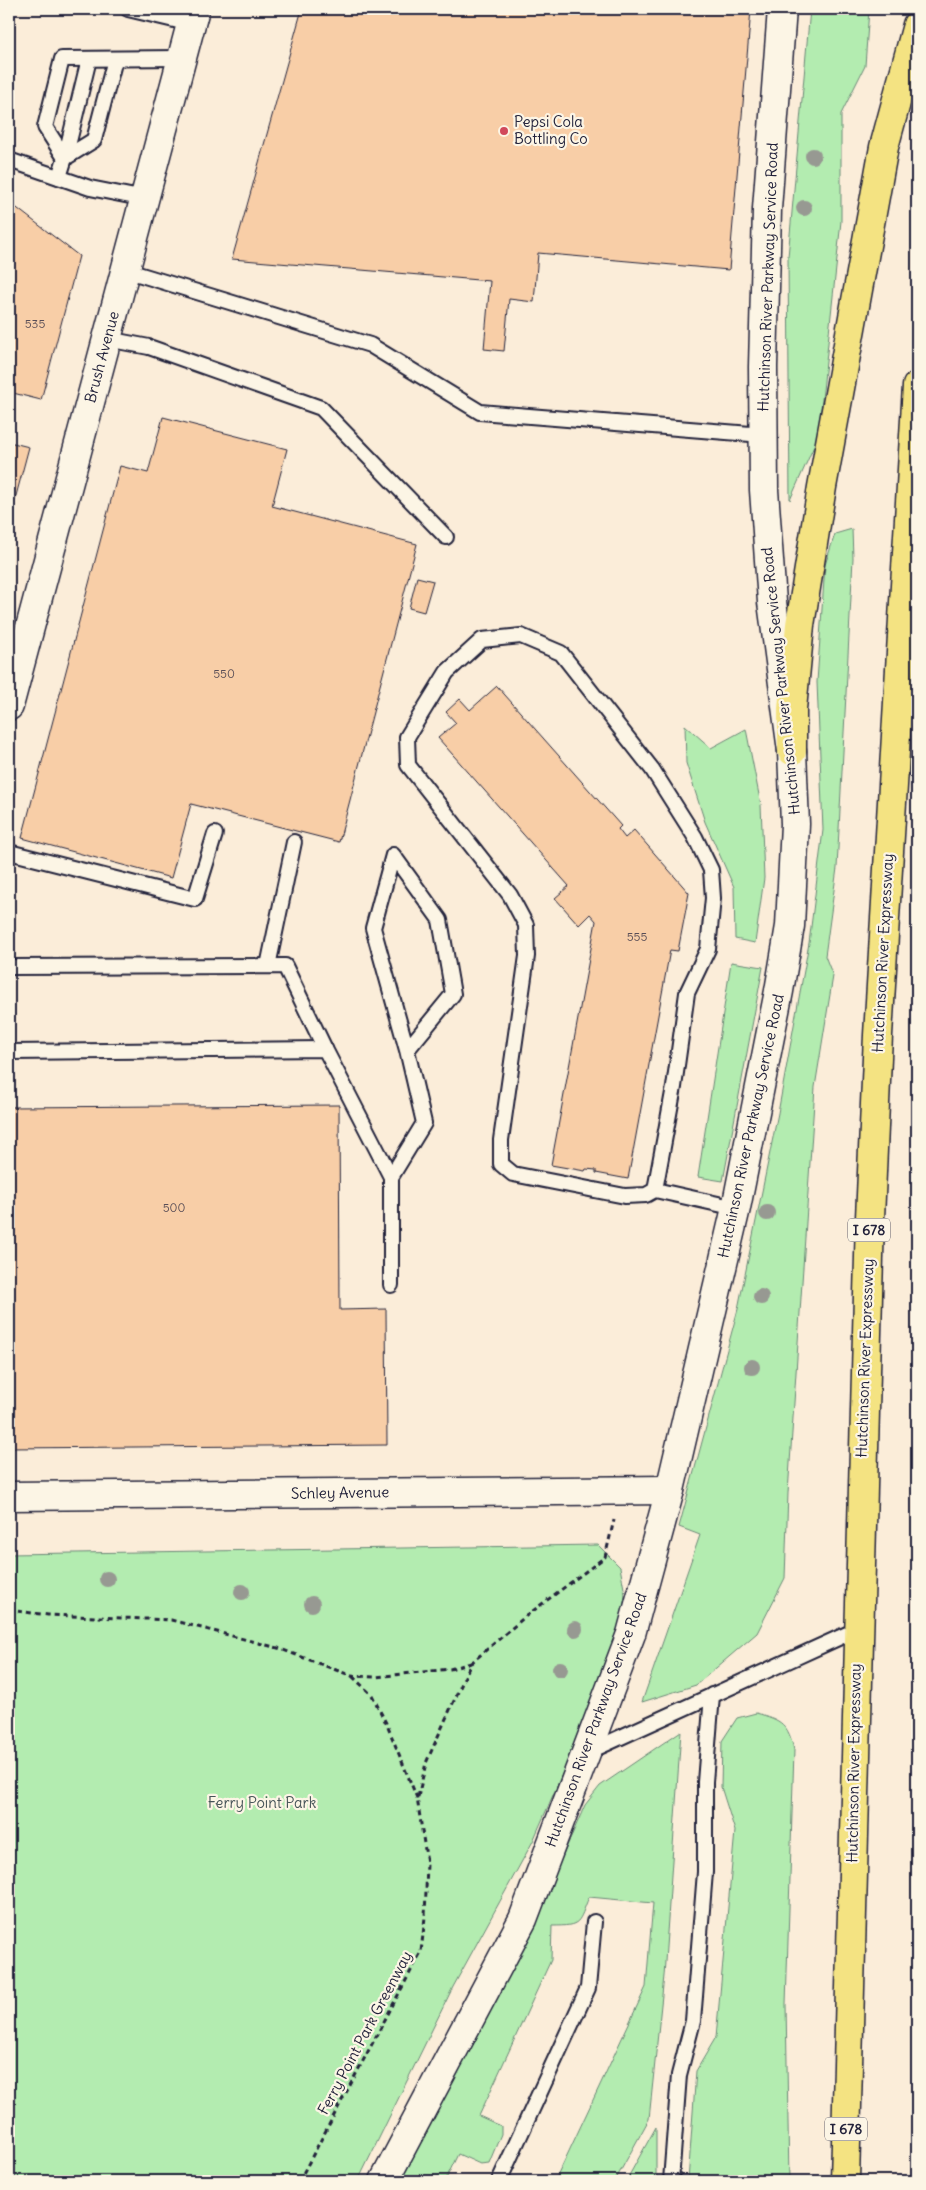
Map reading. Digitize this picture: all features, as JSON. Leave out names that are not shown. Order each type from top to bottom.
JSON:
[{"type":"highway","points":[[792,751],[792,709],[800,625],[822,487],[884,147],[917,25]]},
{"type":"highway","name":"Hutchinson River Expressway","points":[[845,2181],[865,1340],[878,1035],[909,668],[917,386]]},
{"type":"street","name":"Hutchinson River Parkway Service Road","points":[[384,2181],[523,1919],[631,1634],[670,1490],[736,1208],[764,1073],[790,926],[795,824],[792,751],[772,602],[764,490],[763,435],[767,219],[782,9]]},
{"type":"street","name":"Brush Avenue","points":[[9,706],[193,17]]},
{"type":"street","name":"Schley Avenue","points":[[9,1496],[670,1490]]},
{"type":"lane","points":[[128,9],[193,17]]},
{"type":"lane","points":[[64,158],[45,126],[62,59],[182,58]]},
{"type":"lane","points":[[59,177],[89,59]]},
{"type":"lane","points":[[64,158],[94,140],[115,59]]},
{"type":"lane","points":[[9,160],[90,188],[145,199]]},
{"type":"lane","points":[[126,270],[370,345],[480,412],[763,435]]},
{"type":"lane","points":[[107,338],[149,347],[322,408],[446,536]]},
{"type":"lane","points":[[655,1190],[674,1087],[687,993],[708,949],[713,898],[711,870],[695,837],[652,769],[561,653],[521,636],[482,640],[447,672],[407,737],[408,765],[510,895],[526,925],[527,956],[501,1140],[501,1164],[513,1174],[625,1196],[646,1195],[655,1190],[736,1208]]},
{"type":"lane","points":[[9,852],[195,899],[215,834]]},
{"type":"lane","points":[[268,966],[294,842]]},
{"type":"lane","points":[[391,1177],[424,1123],[407,1050],[373,928],[394,855],[440,920],[453,994],[407,1050]]},
{"type":"lane","points":[[9,967],[285,966],[325,1049],[391,1177],[390,1285]]},
{"type":"lane","points":[[9,1052],[325,1049]]},
{"type":"lane","points":[[586,1753],[858,1629]]},
{"type":"lane","points":[[671,2181],[679,2075],[694,2011],[705,1872],[705,1782],[712,1695]]},
{"type":"lane","points":[[499,2181],[588,1988],[594,1922]]},
{"type":"path","name":"Ferry Point Park Greenway","points":[[417,1798],[426,1763],[471,1664],[526,1616],[605,1558],[609,1543]]},
{"type":"path","name":"Ferry Point Park Greenway","points":[[9,1610],[48,1615],[172,1620],[278,1648],[352,1676],[375,1678],[450,1669],[471,1664]]},
{"type":"path","name":"Ferry Point Park Greenway","points":[[300,2179],[421,1952],[426,1917],[427,1863],[417,1798],[387,1725],[372,1695],[352,1676]]},
{"type":"path","points":[[300,2179],[309,2181]]},
{"type":"green space","points":[[810,9],[869,9],[865,66],[841,114],[841,221],[818,437],[790,500],[788,257]]},
{"type":"green space","points":[[852,529],[853,558],[837,868],[825,956],[833,976],[815,1087],[788,1493],[785,1578],[757,1633],[696,1685],[642,1702],[700,1535],[679,1527],[738,1309],[778,1113],[809,943],[823,830],[817,682],[825,565],[835,534]]},
{"type":"green space","points":[[685,725],[711,748],[746,729],[761,805],[764,878],[755,943],[735,939],[734,887],[705,822],[686,763]]},
{"type":"green space","points":[[731,962],[763,967],[723,1181],[698,1177]]},
{"type":"green space","name":"Ferry Point Park","points":[[598,1545],[620,1567],[625,1594],[623,1612],[594,1701],[533,1841],[453,1987],[358,2181],[9,2181],[9,1554]]},
{"type":"green space","points":[[756,1713],[772,1718],[782,1724],[789,1734],[794,1750],[786,2004],[789,2181],[688,2181],[696,2071],[716,2037],[735,1831],[721,1787],[722,1741],[737,1718]]},
{"type":"green space","points":[[681,1731],[664,1976],[649,2119],[615,2181],[555,2181],[646,1987],[653,1903],[589,1897],[578,1921],[569,1925],[552,1926],[551,1960],[479,2116],[501,2126],[501,2134],[489,2163],[480,2164],[458,2154],[445,2181],[397,2181],[549,1887],[585,1805],[600,1786]]},
{"type":"green space","points":[[656,2127],[656,2181],[626,2181]]},
{"type":"building","name":"Pepsi Cola Bottling Co","points":[[302,9],[751,9],[729,270],[538,253],[534,302],[509,299],[504,351],[484,349],[490,281],[232,259]]},
{"type":"building","points":[[9,202],[79,256],[41,400],[9,392]]},
{"type":"building","points":[[163,417],[287,449],[272,506],[417,544],[339,842],[191,804],[171,878],[22,838],[120,466],[148,473]]},
{"type":"building","points":[[9,442],[29,447],[9,522]]},
{"type":"building","points":[[417,577],[433,581],[424,612],[409,608]]},
{"type":"building","points":[[497,686],[621,826],[618,829],[625,838],[634,830],[689,893],[678,951],[670,950],[628,1179],[596,1173],[596,1170],[586,1169],[585,1171],[551,1165],[596,921],[590,914],[579,925],[555,898],[569,886],[438,738],[456,723],[446,712],[460,699],[470,710]]},
{"type":"building","points":[[339,1105],[340,1310],[386,1309],[387,1445],[9,1448],[9,1107]]},
{"type":"place","name":"Pepsi Cola Bottling Co","points":[[504,131]]}]
